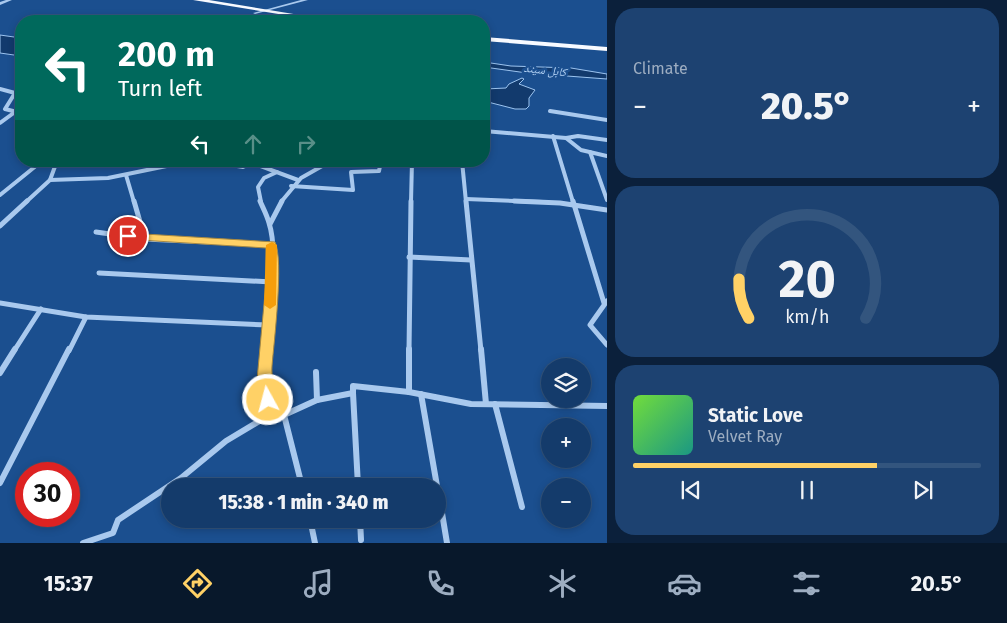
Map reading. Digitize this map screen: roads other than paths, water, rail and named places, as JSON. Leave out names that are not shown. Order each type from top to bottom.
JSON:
[{"type":"highway","points":[[185,0],[277,15]]},
{"type":"highway","points":[[196,0],[283,15]]},
{"type":"highway","points":[[490,41],[607,51]]},
{"type":"street","points":[[1,2],[10,0]]},
{"type":"street","points":[[258,12],[306,0]]},
{"type":"street","points":[[1,90],[15,93],[6,109],[15,112]]},
{"type":"street","points":[[550,111],[607,120]]},
{"type":"street","points":[[0,123],[15,112]]},
{"type":"street","points":[[490,131],[566,138],[578,136],[607,140]]},
{"type":"street","points":[[553,136],[574,207],[606,302],[590,325],[607,345]]},
{"type":"street","points":[[566,138],[577,148],[607,156]]},
{"type":"street","points":[[590,152],[607,200]]},
{"type":"street","points":[[0,196],[35,167]]},
{"type":"street","points":[[0,226],[50,180],[55,167]]},
{"type":"street","points":[[50,180],[66,181],[126,175],[155,167]]},
{"type":"street","points":[[263,167],[298,180]]},
{"type":"street","points":[[270,224],[292,186],[314,167]]},
{"type":"street","points":[[292,186],[353,190],[351,172],[379,171],[380,167]]},
{"type":"street","points":[[409,392],[409,256],[412,167]]},
{"type":"street","points":[[463,167],[486,404]]},
{"type":"street","points":[[277,172],[264,178],[258,188],[258,195],[270,224],[272,245],[272,282],[264,380],[268,400],[281,412],[300,478]]},
{"type":"street","points":[[126,175],[144,239]]},
{"type":"street","points":[[466,199],[560,204],[607,210]]},
{"type":"street","points":[[96,232],[144,239],[272,245]]},
{"type":"street","points":[[409,256],[471,260]]},
{"type":"street","points":[[99,273],[272,282]]},
{"type":"street","points":[[0,303],[86,317],[268,325]]},
{"type":"street","points":[[0,373],[41,309]]},
{"type":"street","points":[[0,483],[86,317]]},
{"type":"street","points":[[316,372],[317,400]]},
{"type":"street","points":[[358,478],[353,386],[409,392],[471,404],[607,406]]},
{"type":"street","points":[[83,543],[113,532],[118,520],[181,478],[226,441],[281,412],[317,400],[353,393]]},
{"type":"street","points":[[421,394],[435,478]]},
{"type":"street","points":[[495,404],[522,507]]},
{"type":"street","points":[[312,528],[316,543]]},
{"type":"street","points":[[360,528],[361,540]]},
{"type":"street","points":[[444,528],[447,543]]},
{"type":"water","points":[[0,35],[15,37],[15,55],[0,53]]},
{"type":"water","name":"کابل سيند","points":[[490,63],[511,66],[571,68],[607,74],[607,79],[527,73],[490,68]]},
{"type":"water","points":[[522,78],[524,79],[519,84],[535,90],[529,98],[529,106],[526,109],[515,109],[490,103],[490,89],[506,88],[509,84]]}]
